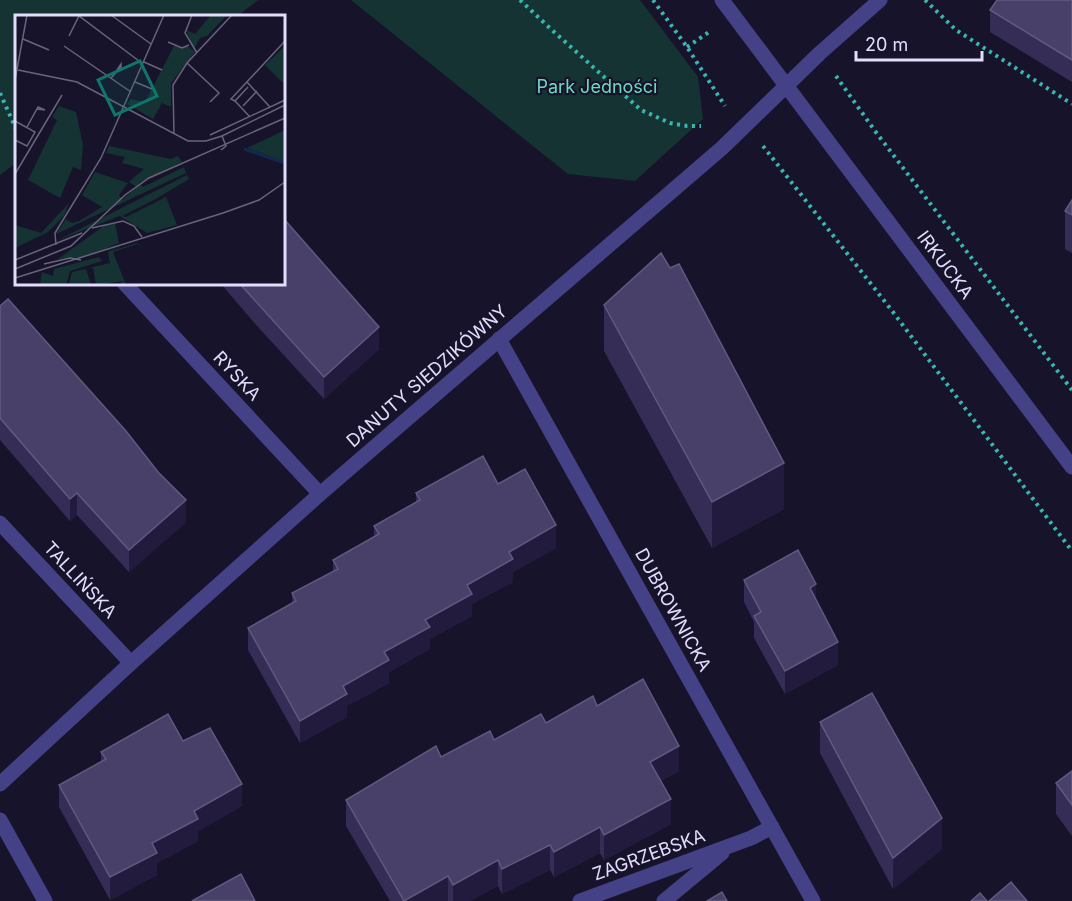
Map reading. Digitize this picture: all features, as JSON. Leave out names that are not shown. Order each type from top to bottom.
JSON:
[{"type":"street","name":"IRKUCKA","points":[[722,0],[1072,467]]},
{"type":"street","name":"DANUTY SIEDZIKÓWNY","points":[[0,784],[130,663],[320,494],[722,148],[880,0]]},
{"type":"street","name":"RYSKA","points":[[126,285],[320,494]]},
{"type":"street","name":"DUBROWNICKA","points":[[499,339],[813,901]]},
{"type":"street","name":"TALLIŃSKA","points":[[0,523],[130,663]]},
{"type":"street","points":[[0,820],[45,901]]},
{"type":"street","name":"ZAGRZEBSKA","points":[[580,901],[751,838],[772,827]]},
{"type":"street","name":"ZAGRZEBSKA","points":[[664,901],[731,845]]},
{"type":"path","points":[[520,0],[641,110],[670,123],[705,126]]},
{"type":"path","points":[[653,0],[730,111]]},
{"type":"path","points":[[925,0],[956,30],[1072,104]]},
{"type":"path","points":[[687,47],[711,30]]},
{"type":"path","points":[[820,54],[875,131],[1072,390]]},
{"type":"path","points":[[0,93],[15,127]]},
{"type":"path","points":[[762,144],[893,312],[1072,550]]},
{"type":"green space","points":[[0,0],[258,0],[239,15],[15,15],[15,164],[0,175]]},
{"type":"green space","name":"Park Jedności","points":[[351,0],[640,0],[698,77],[703,119],[635,181],[568,174]]},
{"type":"building","points":[[997,0],[1072,0],[1072,60],[990,10]]},
{"type":"building","points":[[1072,200],[1072,215],[1065,211]]},
{"type":"building","points":[[285,220],[379,327],[324,377],[241,285],[285,285]]},
{"type":"building","points":[[661,253],[670,268],[679,264],[784,463],[712,502],[604,305]]},
{"type":"building","points":[[8,299],[126,431],[158,472],[186,500],[129,550],[77,493],[70,499],[0,418],[0,306]]},
{"type":"building","points":[[483,456],[498,484],[525,469],[556,525],[509,552],[513,559],[467,585],[472,594],[425,620],[430,627],[384,652],[389,660],[343,686],[347,694],[300,721],[248,628],[296,601],[292,593],[338,569],[333,560],[379,534],[374,526],[420,500],[416,493]]},
{"type":"building","points":[[798,550],[816,584],[810,588],[838,642],[785,671],[754,616],[761,612],[744,580]]},
{"type":"building","points":[[643,679],[679,746],[650,762],[671,799],[604,835],[600,827],[554,852],[550,845],[502,869],[498,860],[453,885],[448,876],[404,901],[346,800],[436,746],[441,757],[490,731],[494,740],[541,714],[546,723],[593,696],[597,706]]},
{"type":"building","points":[[872,693],[942,818],[893,858],[820,722]]},
{"type":"building","points":[[168,714],[183,741],[210,728],[242,784],[194,811],[198,819],[152,843],[157,853],[110,877],[59,785],[106,759],[101,752]]},
{"type":"building","points":[[1072,771],[1072,805],[1056,783]]},
{"type":"building","points":[[241,874],[255,901],[192,901]]},
{"type":"building","points":[[1011,882],[1027,901],[989,901]]},
{"type":"building","points":[[722,892],[727,901],[707,901]]},
{"type":"building","points":[[980,893],[987,901],[971,901]]}]
